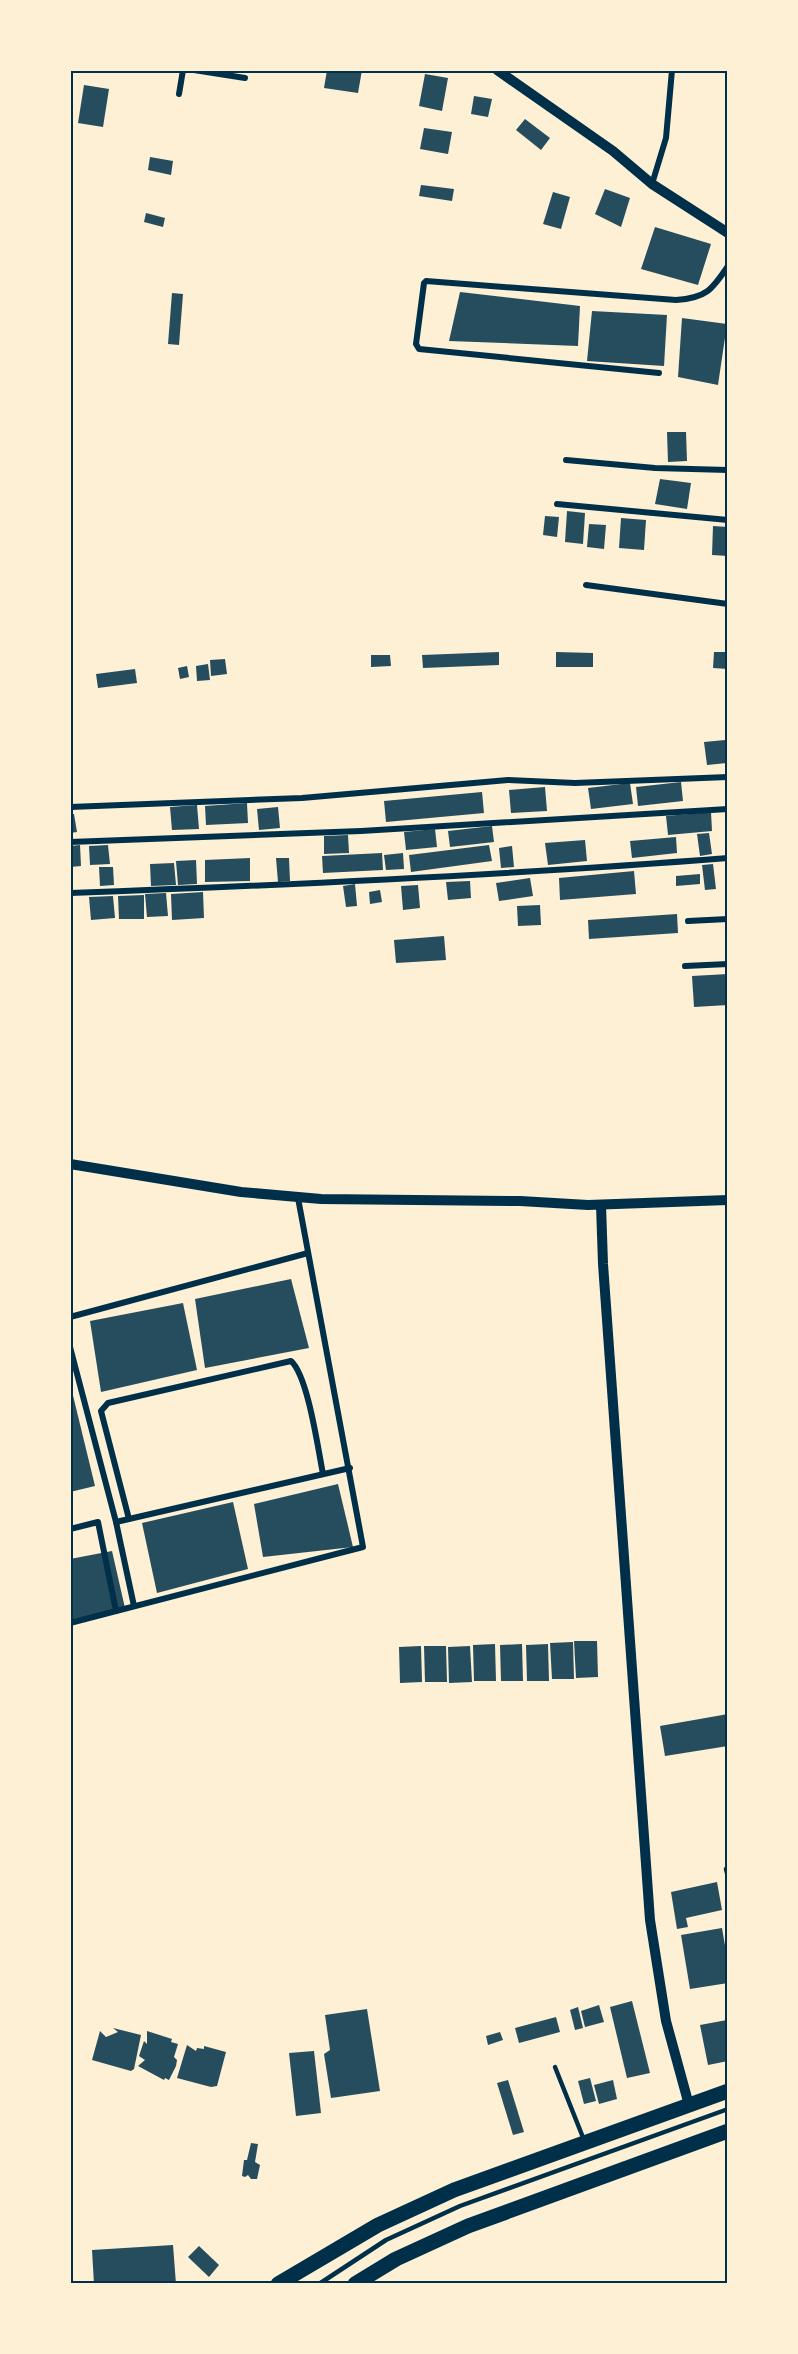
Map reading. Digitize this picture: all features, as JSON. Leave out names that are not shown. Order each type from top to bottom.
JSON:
[{"type":"main road","points":[[278,2283],[378,2225],[454,2190],[728,2091]]},
{"type":"main road","points":[[359,2281],[396,2259],[468,2226],[728,2131]]},
{"type":"street","points":[[179,94],[183,70]]},
{"type":"street","points":[[194,70],[245,78]]},
{"type":"street","points":[[497,70],[613,151],[652,184],[728,233]]},
{"type":"street","points":[[652,184],[666,138],[672,70]]},
{"type":"street","points":[[659,373],[418,349],[416,344],[424,283],[426,281],[676,300],[689,299],[709,291],[728,266]]},
{"type":"street","points":[[566,460],[655,468],[728,470]]},
{"type":"street","points":[[557,504],[728,520]]},
{"type":"street","points":[[586,585],[728,604]]},
{"type":"street","points":[[70,807],[302,798],[508,780],[575,783],[728,777]]},
{"type":"street","points":[[70,842],[361,831],[728,808]]},
{"type":"street","points":[[70,893],[302,885],[554,872],[728,858]]},
{"type":"street","points":[[688,921],[728,919]]},
{"type":"street","points":[[685,966],[728,964]]},
{"type":"street","points":[[70,1164],[241,1192],[298,1198],[520,1201],[601,1205],[728,1200]]},
{"type":"street","points":[[70,1623],[363,1547],[298,1198]]},
{"type":"street","points":[[601,1205],[603,1264],[650,1920],[666,2021],[689,2105]]},
{"type":"street","points":[[70,1317],[308,1253]]},
{"type":"street","points":[[70,1347],[116,1522],[134,1606]]},
{"type":"street","points":[[129,1519],[101,1411],[108,1403],[120,1400],[291,1361],[297,1367],[304,1386],[323,1474]]},
{"type":"street","points":[[116,1522],[350,1468]]},
{"type":"street","points":[[70,1530],[98,1522],[116,1611]]},
{"type":"lane","points":[[726,1869],[728,1877]]},
{"type":"lane","points":[[555,2067],[585,2143]]},
{"type":"lane","points":[[319,2283],[386,2240],[460,2206],[728,2109]]},
{"type":"building","points":[[327,70],[362,70],[358,93],[324,88]]},
{"type":"building","points":[[425,74],[448,78],[442,111],[419,106]]},
{"type":"building","points":[[84,85],[109,89],[103,127],[78,123]]},
{"type":"building","points":[[474,96],[492,99],[488,117],[471,114]]},
{"type":"building","points":[[525,119],[550,138],[541,150],[516,130]]},
{"type":"building","points":[[424,128],[452,132],[448,154],[420,149]]},
{"type":"building","points":[[150,157],[173,161],[171,175],[148,170]]},
{"type":"building","points":[[421,185],[454,189],[452,201],[419,196]]},
{"type":"building","points":[[605,189],[630,198],[621,227],[595,214]]},
{"type":"building","points":[[553,192],[570,197],[561,229],[543,224]]},
{"type":"building","points":[[146,213],[165,218],[163,227],[144,222]]},
{"type":"building","points":[[655,227],[711,244],[698,285],[641,269]]},
{"type":"building","points":[[460,292],[580,306],[578,346],[449,341]]},
{"type":"building","points":[[172,293],[183,294],[179,345],[168,344]]},
{"type":"building","points":[[592,311],[667,315],[664,366],[587,361]]},
{"type":"building","points":[[682,318],[727,324],[718,385],[678,377]]},
{"type":"building","points":[[667,432],[686,432],[687,461],[668,462]]},
{"type":"building","points":[[660,479],[691,483],[687,509],[655,504]]},
{"type":"building","points":[[567,511],[585,513],[583,544],[565,542]]},
{"type":"building","points":[[545,516],[559,517],[557,537],[543,535]]},
{"type":"building","points":[[621,518],[646,520],[644,550],[619,548]]},
{"type":"building","points":[[589,524],[606,525],[604,549],[587,547]]},
{"type":"building","points":[[713,526],[728,527],[728,556],[712,555]]},
{"type":"building","points":[[499,652],[499,665],[423,668],[422,655]]},
{"type":"building","points":[[556,652],[593,653],[593,667],[556,667]]},
{"type":"building","points":[[714,652],[728,652],[728,669],[713,668]]},
{"type":"building","points":[[371,655],[390,655],[391,666],[371,667]]},
{"type":"building","points":[[225,659],[227,674],[211,676],[210,660]]},
{"type":"building","points":[[208,664],[210,680],[197,681],[196,666]]},
{"type":"building","points":[[187,666],[189,677],[180,679],[178,668]]},
{"type":"building","points":[[135,669],[137,683],[98,688],[96,674]]},
{"type":"building","points":[[725,740],[727,763],[707,765],[704,742]]},
{"type":"building","points":[[681,782],[683,801],[638,806],[636,787]]},
{"type":"building","points":[[630,783],[633,804],[591,809],[588,788]]},
{"type":"building","points":[[545,787],[547,811],[511,813],[509,790]]},
{"type":"building","points":[[482,792],[484,813],[386,822],[384,801]]},
{"type":"building","points":[[247,803],[248,823],[206,825],[205,806]]},
{"type":"building","points":[[197,805],[199,829],[172,830],[170,807]]},
{"type":"building","points":[[278,807],[280,828],[259,830],[257,809]]},
{"type":"building","points":[[711,812],[712,831],[668,835],[666,816]]},
{"type":"building","points":[[70,814],[74,814],[77,832],[70,833]]},
{"type":"building","points":[[492,826],[494,842],[450,847],[448,831]]},
{"type":"building","points":[[435,829],[437,847],[406,850],[404,832]]},
{"type":"building","points":[[709,833],[712,854],[700,856],[697,834]]},
{"type":"building","points":[[348,835],[349,853],[324,854],[324,836]]},
{"type":"building","points":[[676,837],[677,853],[632,858],[630,841]]},
{"type":"building","points":[[585,840],[587,861],[548,865],[545,843]]},
{"type":"building","points":[[80,845],[81,866],[70,867],[70,846]]},
{"type":"building","points":[[108,845],[110,864],[90,865],[89,846]]},
{"type":"building","points":[[489,845],[492,861],[411,872],[409,855]]},
{"type":"building","points":[[512,846],[514,867],[501,868],[499,848]]},
{"type":"building","points":[[382,853],[383,870],[323,873],[322,856]]},
{"type":"building","points":[[403,853],[404,869],[386,870],[384,855]]},
{"type":"building","points":[[250,858],[250,881],[205,882],[205,860]]},
{"type":"building","points":[[276,858],[289,858],[290,881],[278,882]]},
{"type":"building","points":[[196,860],[197,884],[178,885],[176,861]]},
{"type":"building","points":[[174,863],[176,885],[151,886],[150,864]]},
{"type":"building","points":[[713,864],[716,889],[705,890],[702,865]]},
{"type":"building","points":[[99,867],[113,867],[114,885],[100,886]]},
{"type":"building","points":[[634,871],[636,894],[560,900],[559,878]]},
{"type":"building","points":[[700,874],[700,884],[676,886],[676,876]]},
{"type":"building","points":[[530,878],[533,896],[499,901],[496,883]]},
{"type":"building","points":[[470,881],[471,898],[448,900],[446,882]]},
{"type":"building","points":[[355,884],[357,906],[346,907],[343,886]]},
{"type":"building","points":[[418,885],[420,908],[403,910],[401,886]]},
{"type":"building","points":[[380,890],[382,902],[370,904],[369,892]]},
{"type":"building","points":[[203,892],[204,918],[172,920],[171,894]]},
{"type":"building","points":[[166,893],[168,916],[147,917],[145,894]]},
{"type":"building","points":[[144,895],[144,919],[119,919],[118,896]]},
{"type":"building","points":[[113,896],[115,918],[91,920],[89,897]]},
{"type":"building","points":[[540,905],[541,925],[518,926],[517,906]]},
{"type":"building","points":[[677,914],[678,933],[589,939],[588,920]]},
{"type":"building","points":[[444,936],[446,960],[396,963],[394,940]]},
{"type":"building","points":[[728,974],[728,1005],[694,1007],[692,976]]},
{"type":"building","points":[[291,1279],[309,1348],[205,1368],[195,1299]]},
{"type":"building","points":[[183,1303],[197,1370],[101,1392],[90,1321]]},
{"type":"building","points":[[70,1383],[95,1486],[70,1492]]},
{"type":"building","points":[[338,1484],[353,1547],[263,1557],[254,1504]]},
{"type":"building","points":[[233,1502],[248,1569],[157,1593],[142,1523]]},
{"type":"building","points":[[112,1551],[125,1608],[70,1620],[70,1559]]},
{"type":"building","points":[[574,1641],[597,1641],[598,1677],[576,1678]]},
{"type":"building","points":[[573,1642],[574,1679],[552,1679],[550,1643]]},
{"type":"building","points":[[495,1644],[496,1681],[474,1681],[473,1645]]},
{"type":"building","points":[[522,1644],[523,1681],[501,1681],[500,1645]]},
{"type":"building","points":[[548,1644],[549,1681],[527,1681],[526,1645]]},
{"type":"building","points":[[421,1646],[422,1682],[400,1683],[399,1647]]},
{"type":"building","points":[[424,1646],[446,1646],[447,1682],[425,1682]]},
{"type":"building","points":[[470,1646],[472,1682],[449,1683],[448,1647]]},
{"type":"building","points":[[728,1714],[728,1746],[665,1756],[660,1726]]},
{"type":"building","points":[[717,1882],[722,1910],[686,1918],[688,1927],[677,1929],[671,1892]]},
{"type":"building","points":[[722,1928],[728,1963],[728,1983],[690,1989],[681,1935]]},
{"type":"building","points":[[632,2001],[650,2073],[627,2078],[610,2007]]},
{"type":"building","points":[[599,2005],[604,2022],[585,2027],[581,2011]]},
{"type":"building","points":[[578,2007],[583,2028],[575,2030],[570,2010]]},
{"type":"building","points":[[367,2009],[380,2091],[331,2098],[324,2054],[330,2050],[325,2015]]},
{"type":"building","points":[[556,2017],[560,2032],[519,2043],[515,2028]]},
{"type":"building","points":[[727,2020],[728,2061],[708,2065],[700,2025]]},
{"type":"building","points":[[113,2028],[141,2035],[134,2069],[131,2071],[92,2060],[100,2031],[106,2037],[118,2032]]},
{"type":"building","points":[[147,2031],[172,2039],[171,2042],[178,2044],[174,2057],[177,2060],[176,2066],[169,2080],[165,2078],[164,2080],[138,2066],[145,2060],[139,2056],[144,2041],[147,2044]]},
{"type":"building","points":[[500,2032],[503,2040],[488,2045],[486,2036]]},
{"type":"building","points":[[187,2045],[196,2051],[197,2048],[204,2049],[204,2046],[226,2052],[217,2086],[211,2087],[177,2078]]},
{"type":"building","points":[[314,2051],[321,2113],[296,2116],[289,2053]]},
{"type":"building","points":[[590,2078],[596,2101],[584,2104],[578,2081]]},
{"type":"building","points":[[508,2080],[524,2132],[513,2135],[497,2083]]},
{"type":"building","points":[[613,2080],[617,2099],[599,2104],[594,2085]]},
{"type":"building","points":[[251,2143],[258,2144],[255,2162],[260,2165],[257,2179],[251,2179],[248,2175],[242,2176],[244,2160],[247,2160]]},
{"type":"building","points":[[173,2245],[176,2284],[94,2284],[92,2250]]},
{"type":"building","points":[[199,2246],[219,2265],[209,2277],[188,2257]]}]
